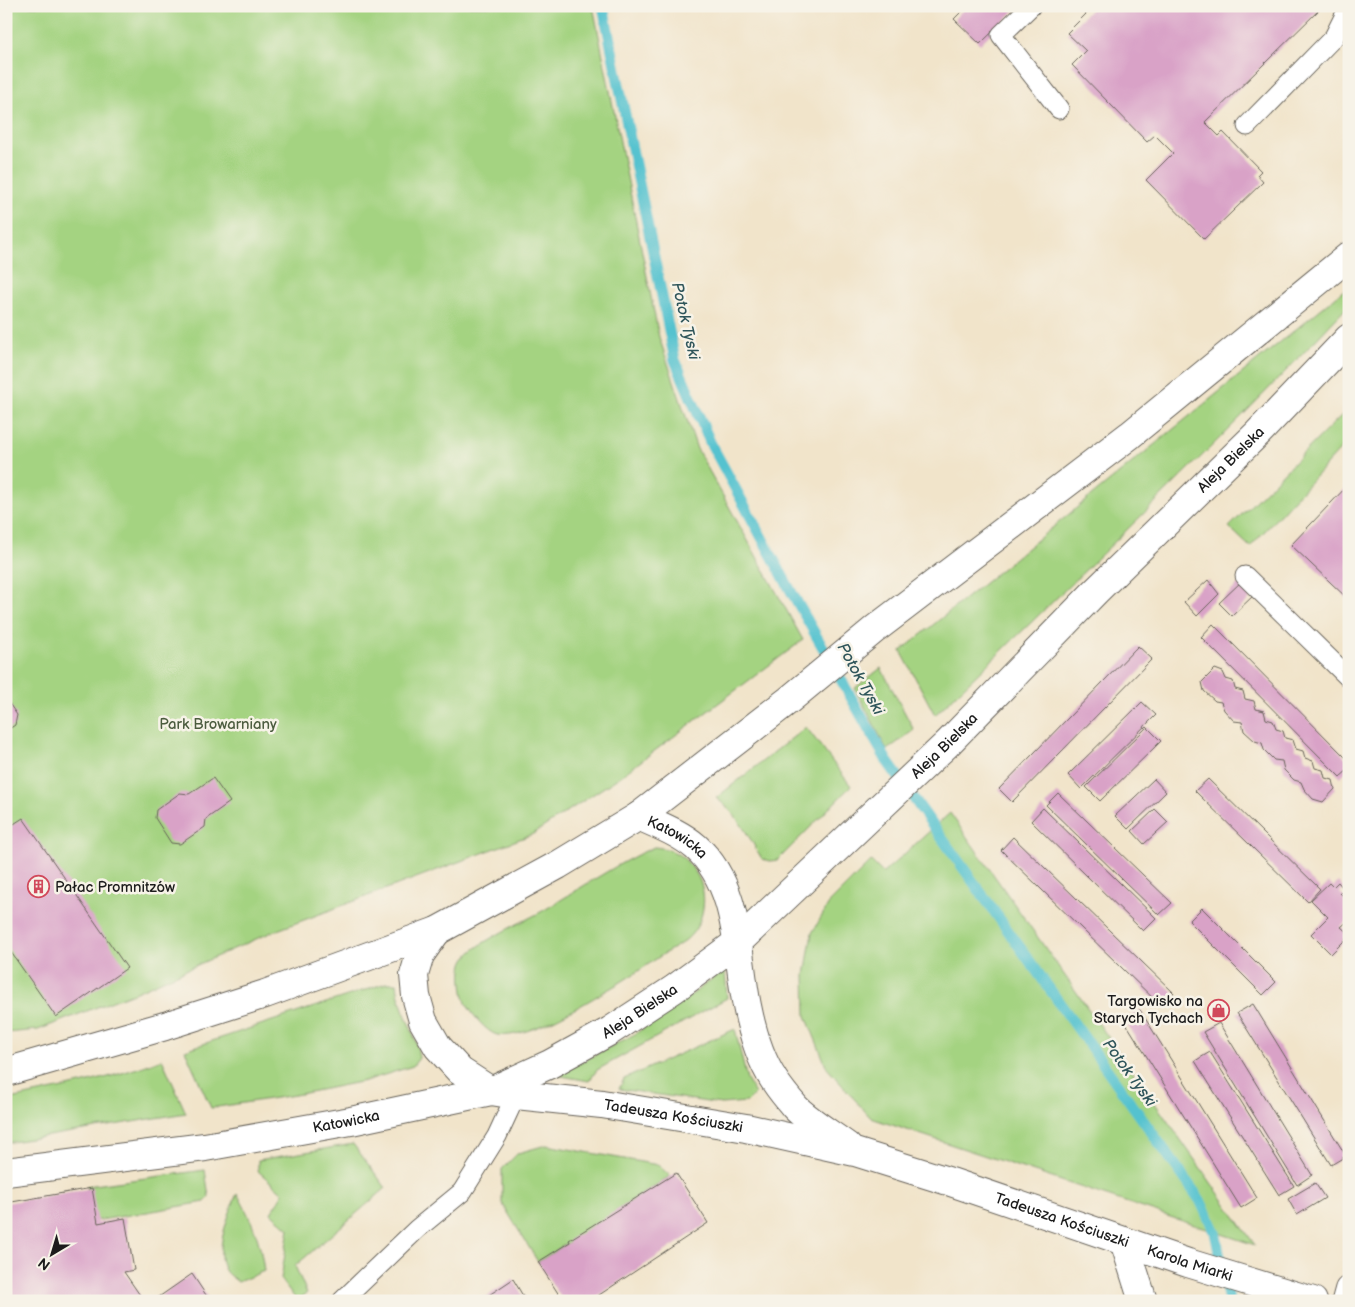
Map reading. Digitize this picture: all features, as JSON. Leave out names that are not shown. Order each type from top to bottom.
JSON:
[{"type":"main road","points":[[639,816],[789,700],[856,645],[1130,435],[1349,256]]},
{"type":"main road","name":"Aleja Bielska","points":[[503,1093],[550,1064],[610,1031],[674,989],[739,941],[928,762],[1096,591],[1258,433],[1349,338]]},
{"type":"main road","name":"Katowicka","points":[[6,1072],[165,1026],[265,994],[437,931],[558,866],[639,816],[669,830],[695,846],[716,871],[728,897],[739,941]]},
{"type":"main road","name":"Katowicka","points":[[437,931],[420,955],[414,976],[416,996],[423,1021],[438,1048],[460,1071],[503,1093]]},
{"type":"main road","name":"Tadeusza Kościuszki","points":[[739,941],[746,1005],[757,1045],[773,1079],[796,1108],[855,1152]]},
{"type":"main road","name":"Katowicka","points":[[6,1172],[205,1147],[503,1093]]},
{"type":"main road","name":"Tadeusza Kościuszki","points":[[503,1093],[602,1104],[746,1128],[855,1152],[950,1182],[1124,1241],[1143,1301]]},
{"type":"main road","name":"Karola Miarki","points":[[1124,1241],[1289,1295]]},
{"type":"main road","points":[[1346,1301],[1349,1290]]},
{"type":"lane","points":[[1031,6],[1001,36],[1059,109]]},
{"type":"lane","points":[[1247,126],[1334,37],[1349,7]]},
{"type":"lane","points":[[1245,576],[1349,678]]},
{"type":"lane","points":[[342,1301],[417,1229],[462,1192],[497,1136],[503,1093]]},
{"type":"green space","name":"Park Browarniany","points":[[6,6],[593,6],[659,337],[697,449],[803,640],[621,776],[533,834],[272,932],[136,992],[38,1030],[6,1033]]},
{"type":"green space","points":[[1349,286],[1349,305],[1299,358],[1145,513],[935,715],[901,651]]},
{"type":"green space","points":[[1349,408],[1349,440],[1250,547],[1229,527]]},
{"type":"green space","points":[[881,668],[914,730],[887,750],[855,688]]},
{"type":"green space","points":[[806,727],[851,786],[778,860],[762,859],[736,818],[716,798]]},
{"type":"green space","points":[[950,813],[1255,1245],[871,1118],[827,1068],[806,1016],[805,975],[812,933],[830,902],[871,861],[883,873]]},
{"type":"green space","points":[[654,847],[673,851],[683,858],[696,873],[703,889],[704,898],[701,916],[698,925],[687,939],[611,988],[552,1021],[537,1027],[509,1035],[497,1035],[475,1017],[466,1003],[462,981],[463,963],[471,952],[491,938],[546,909],[599,876]]},
{"type":"green space","points":[[725,969],[727,998],[597,1070],[589,1081],[556,1075],[635,1034]]},
{"type":"green space","points":[[386,983],[397,983],[398,993],[418,1048],[419,1058],[413,1066],[365,1081],[295,1095],[211,1108],[185,1050]]},
{"type":"green space","points":[[735,1029],[747,1080],[755,1094],[747,1102],[721,1104],[619,1089],[624,1079]]},
{"type":"green space","points":[[162,1059],[186,1113],[6,1143],[6,1100],[105,1078]]},
{"type":"green space","points":[[353,1144],[386,1188],[295,1266],[307,1293],[297,1301],[281,1279],[289,1229],[271,1213],[283,1193],[258,1171],[258,1160]]},
{"type":"green space","points":[[546,1145],[658,1165],[670,1176],[538,1262],[502,1203],[502,1169],[518,1153]]},
{"type":"green space","points":[[205,1170],[209,1197],[205,1202],[95,1221],[87,1186]]},
{"type":"green space","points":[[237,1193],[255,1230],[264,1271],[238,1282],[226,1272],[222,1264],[221,1254],[221,1243]]},
{"type":"building","points":[[967,6],[1019,6],[980,44],[954,19]]},
{"type":"building","points":[[1092,6],[1323,6],[1205,122],[1219,136],[1223,132],[1261,171],[1257,175],[1263,182],[1204,239],[1146,180],[1173,153],[1155,135],[1147,142],[1072,65],[1086,51],[1067,33]]},
{"type":"building","points":[[1349,484],[1349,600],[1291,545]]},
{"type":"building","points":[[1208,580],[1219,594],[1197,616],[1184,602]]},
{"type":"building","points":[[1243,580],[1255,594],[1232,616],[1219,603]]},
{"type":"building","points":[[1213,624],[1349,761],[1349,769],[1340,777],[1201,637]]},
{"type":"building","points":[[1138,646],[1152,659],[1012,802],[999,789]]},
{"type":"building","points":[[1215,669],[1223,672],[1226,679],[1233,681],[1235,689],[1243,691],[1245,699],[1254,701],[1256,709],[1264,711],[1266,719],[1273,721],[1276,729],[1283,731],[1285,738],[1293,740],[1296,749],[1303,751],[1305,758],[1313,761],[1315,768],[1323,770],[1325,778],[1333,780],[1335,789],[1323,802],[1313,799],[1304,789],[1301,782],[1294,780],[1284,770],[1282,761],[1274,760],[1264,750],[1262,743],[1255,741],[1244,731],[1242,722],[1234,721],[1224,710],[1221,702],[1215,701],[1204,691],[1202,682]]},
{"type":"building","points":[[6,699],[17,715],[15,725],[6,731]]},
{"type":"building","points":[[1142,702],[1156,715],[1081,789],[1068,775]]},
{"type":"building","points":[[1147,727],[1161,741],[1100,801],[1086,787]]},
{"type":"building","points":[[213,778],[230,802],[206,819],[205,827],[180,844],[171,843],[155,818],[156,810],[180,793],[189,794]]},
{"type":"building","points":[[1154,779],[1166,792],[1128,829],[1115,816]]},
{"type":"building","points":[[1208,779],[1320,889],[1308,902],[1195,791]]},
{"type":"building","points":[[1058,793],[1172,903],[1159,915],[1046,805]]},
{"type":"building","points":[[1043,808],[1156,918],[1143,931],[1031,821]]},
{"type":"building","points":[[1155,809],[1168,822],[1144,844],[1132,831]]},
{"type":"building","name":"Pałac Promnitzów","points":[[23,818],[127,968],[56,1017],[6,945],[6,829]]},
{"type":"building","points":[[1013,837],[1174,993],[1161,1006],[1001,850]]},
{"type":"building","points":[[1338,882],[1344,889],[1340,893],[1349,902],[1349,920],[1341,927],[1349,936],[1331,954],[1311,934],[1328,917],[1311,900],[1329,883],[1333,887]]},
{"type":"building","points":[[1202,908],[1276,982],[1263,995],[1189,921]]},
{"type":"building","points":[[1253,1004],[1346,1156],[1331,1165],[1237,1013]]},
{"type":"building","points":[[1140,1010],[1257,1198],[1241,1208],[1124,1020]]},
{"type":"building","points":[[1219,1023],[1312,1175],[1297,1185],[1203,1032]]},
{"type":"building","points":[[1210,1052],[1294,1186],[1279,1195],[1195,1061]]},
{"type":"building","points":[[676,1173],[708,1223],[590,1301],[563,1301],[538,1262],[570,1242],[569,1240]]},
{"type":"building","points":[[1315,1183],[1325,1198],[1297,1215],[1288,1199]]},
{"type":"building","points":[[92,1188],[98,1223],[125,1218],[134,1270],[124,1272],[144,1301],[6,1301],[6,1203]]},
{"type":"building","points":[[192,1274],[210,1301],[153,1301]]},
{"type":"building","points":[[513,1279],[526,1301],[480,1301]]},
{"type":"waterway","name":"Potok Tyski","points":[[603,6],[675,360],[710,442],[792,593],[887,761],[1200,1200],[1215,1232],[1229,1301]]},
{"type":"place","name":"Pałac Promnitzów","points":[[39,887]]},
{"type":"place","name":"Targowisko na Starych Tychach","points":[[1219,1010]]}]
